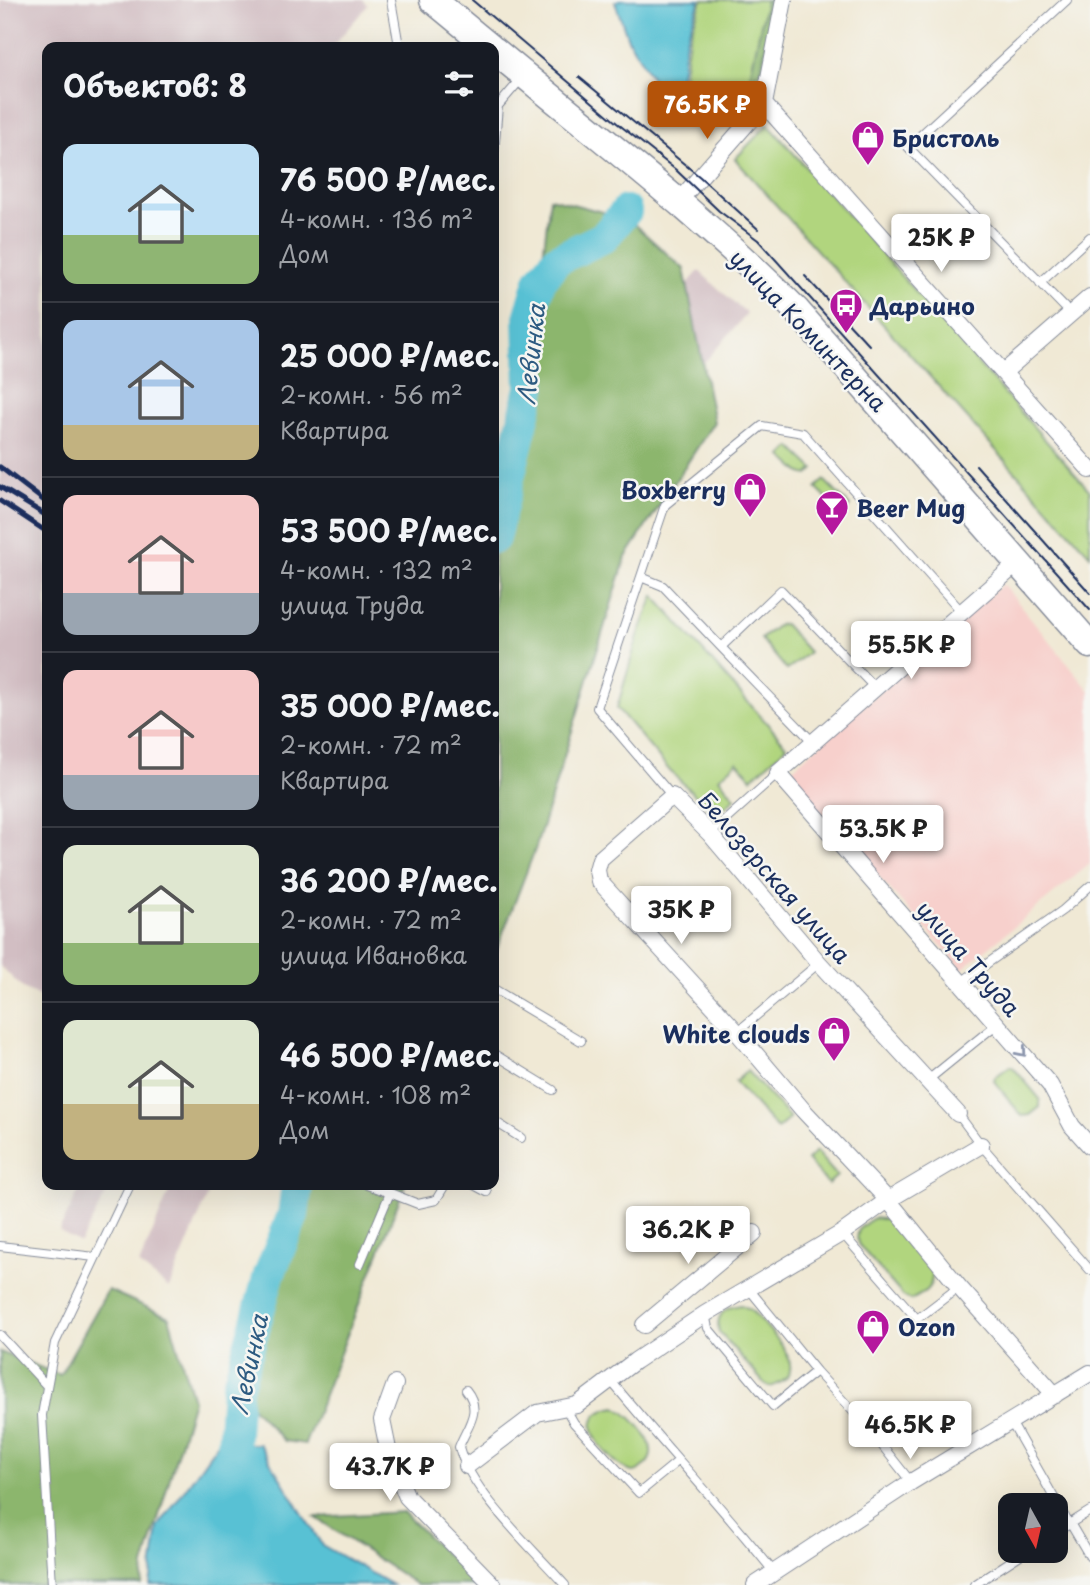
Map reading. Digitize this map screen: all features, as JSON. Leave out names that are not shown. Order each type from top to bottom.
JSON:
[{"type":"main road","name":"улица Коминтерна","points":[[433,0],[484,42]]},
{"type":"main road","name":"улица Коминтерна","points":[[499,55],[748,262],[797,311],[1090,645]]},
{"type":"street","points":[[678,202],[764,104],[785,0]]},
{"type":"street","points":[[764,104],[1090,470]]},
{"type":"street","points":[[1004,372],[1090,298]]},
{"type":"street","points":[[778,773],[1019,562]]},
{"type":"street","name":"улица Труда","points":[[778,773],[1050,1084],[1072,1126],[1090,1146]]},
{"type":"street","name":"Белозерская улица","points":[[958,1114],[819,963],[710,834],[673,796],[600,859],[597,870],[599,881],[737,1032],[803,1110],[888,1200],[959,1287],[1055,1395]]},
{"type":"street","points":[[467,1466],[537,1413],[577,1405],[635,1360],[705,1314],[842,1233],[888,1200],[981,1144]]},
{"type":"street","points":[[645,1325],[754,1233]]},
{"type":"street","points":[[692,1287],[702,1301],[705,1314]]},
{"type":"street","points":[[755,1585],[911,1482],[1090,1373]]},
{"type":"street","points":[[395,1384],[382,1420],[389,1454],[407,1497],[493,1585]]},
{"type":"lane","points":[[391,0],[398,42]]},
{"type":"lane","points":[[1067,0],[908,147],[1071,314]]},
{"type":"lane","points":[[499,102],[524,76]]},
{"type":"lane","points":[[1040,283],[1090,237]]},
{"type":"lane","points":[[673,796],[597,708],[665,505],[762,426],[803,433],[962,612]]},
{"type":"lane","points":[[641,577],[663,586],[813,743]]},
{"type":"lane","points":[[721,647],[781,590],[875,688]]},
{"type":"lane","points":[[710,834],[778,773]]},
{"type":"lane","points":[[961,982],[1063,910],[1090,886]]},
{"type":"lane","points":[[737,1032],[819,963]]},
{"type":"lane","points":[[499,992],[581,1041]]},
{"type":"lane","points":[[928,1080],[996,1024]]},
{"type":"lane","points":[[499,1057],[553,1090]]},
{"type":"lane","points":[[958,1114],[1090,1270]]},
{"type":"lane","points":[[499,1124],[521,1139]]},
{"type":"lane","points":[[52,1585],[42,1415],[55,1343],[128,1190]]},
{"type":"lane","points":[[380,1190],[418,1204],[436,1200],[442,1190]]},
{"type":"lane","points":[[484,1190],[488,1192]]},
{"type":"lane","points":[[360,1264],[390,1194]]},
{"type":"lane","points":[[842,1233],[917,1319],[959,1287]]},
{"type":"lane","points":[[0,1246],[94,1257]]},
{"type":"lane","points":[[749,1289],[911,1482]]},
{"type":"lane","points":[[705,1314],[708,1328],[773,1406],[816,1371]]},
{"type":"lane","points":[[0,1335],[47,1386]]},
{"type":"lane","points":[[611,1381],[678,1461],[729,1516],[773,1572]]},
{"type":"lane","points":[[466,1390],[472,1397],[475,1411],[473,1422],[459,1447],[478,1488],[565,1585]]},
{"type":"lane","points":[[566,1409],[574,1423],[639,1493],[678,1461]]},
{"type":"lane","points":[[1010,1422],[1072,1522],[1090,1557]]},
{"type":"lane","points":[[1068,1525],[1090,1511]]},
{"type":"lane","points":[[1072,1522],[1090,1519]]},
{"type":"lane","points":[[974,1585],[1008,1563]]},
{"type":"shaded area","points":[[0,0],[363,0],[368,5],[336,42],[42,42],[42,998],[23,988],[0,966]]},
{"type":"shaded area","points":[[699,271],[747,314],[700,367],[652,324]]},
{"type":"shaded area","points":[[1003,584],[1090,691],[1090,864],[962,969],[786,774]]},
{"type":"shaded area","points":[[80,1190],[108,1190],[80,1243],[59,1231]]},
{"type":"shaded area","points":[[170,1190],[210,1190],[169,1288],[139,1265]]},
{"type":"green space","points":[[702,0],[780,0],[766,65],[748,96],[733,107],[712,113],[685,114],[685,100],[681,94],[689,38]]},
{"type":"green space","points":[[766,0],[775,0],[761,70],[749,81]]},
{"type":"green space","points":[[768,124],[1090,491],[1090,555],[735,159]]},
{"type":"green space","points":[[550,198],[628,219],[684,269],[714,422],[626,557],[536,847],[499,943],[499,510],[540,281]]},
{"type":"green space","points":[[791,447],[814,469],[808,475],[801,473],[782,456]]},
{"type":"green space","points":[[824,480],[850,506],[842,514],[816,488]]},
{"type":"green space","points":[[654,596],[787,746],[752,778],[737,762],[719,778],[735,798],[716,815],[670,771],[617,708],[638,636]]},
{"type":"green space","points":[[784,624],[809,652],[787,670],[761,639],[778,625]]},
{"type":"green space","points":[[1010,1066],[1040,1099],[1040,1107],[1030,1115],[1022,1116],[994,1081],[995,1077]]},
{"type":"green space","points":[[747,1071],[790,1118],[777,1129],[735,1082]]},
{"type":"green space","points":[[816,1152],[837,1176],[828,1184],[807,1160]]},
{"type":"green space","points":[[307,1190],[403,1190],[305,1444],[284,1441],[244,1399]]},
{"type":"green space","points":[[874,1218],[889,1220],[931,1269],[931,1284],[920,1295],[910,1300],[903,1296],[858,1244],[857,1235],[860,1228]]},
{"type":"green space","points":[[108,1290],[169,1317],[193,1400],[144,1566],[142,1585],[0,1585],[0,1352],[60,1375]]},
{"type":"green space","points":[[741,1305],[750,1309],[767,1327],[789,1361],[790,1371],[784,1380],[770,1387],[719,1332],[718,1321],[722,1313]]},
{"type":"green space","points":[[616,1407],[637,1424],[651,1448],[647,1463],[634,1472],[627,1470],[608,1455],[593,1432],[593,1422],[600,1413]]},
{"type":"green space","points":[[403,1512],[477,1585],[417,1585],[315,1517]]},
{"type":"water","points":[[700,0],[686,39],[675,116],[628,39],[615,2]]},
{"type":"water","points":[[218,1443],[259,1444],[322,1545],[392,1585],[150,1585],[158,1527]]},
{"type":"waterway","name":"Левинка","points":[[499,518],[531,388],[529,318],[540,281],[556,260],[604,237],[626,211]]},
{"type":"waterway","name":"Левинка","points":[[225,1484],[232,1462],[237,1389],[269,1275],[293,1215],[296,1190]]},
{"type":"tram line","points":[[472,0],[676,170],[719,211],[758,240],[1090,610]]},
{"type":"tram line","points":[[579,77],[758,229]]},
{"type":"tram line","points":[[805,276],[869,345]]},
{"type":"tram line","points":[[976,465],[1090,593]]},
{"type":"railway","points":[[0,467],[42,499]]},
{"type":"railway","points":[[0,487],[42,513]]},
{"type":"railway","points":[[0,501],[42,529]]},
{"type":"place","name":"Бристоль","points":[[868,167]]},
{"type":"place","name":"Дарьино","points":[[846,335]]},
{"type":"place","name":"Boxberry","points":[[750,519]]},
{"type":"place","name":"Beer Mug","points":[[832,537]]},
{"type":"place","name":"White clouds","points":[[834,1063]]},
{"type":"place","name":"Ozon","points":[[873,1356]]}]
